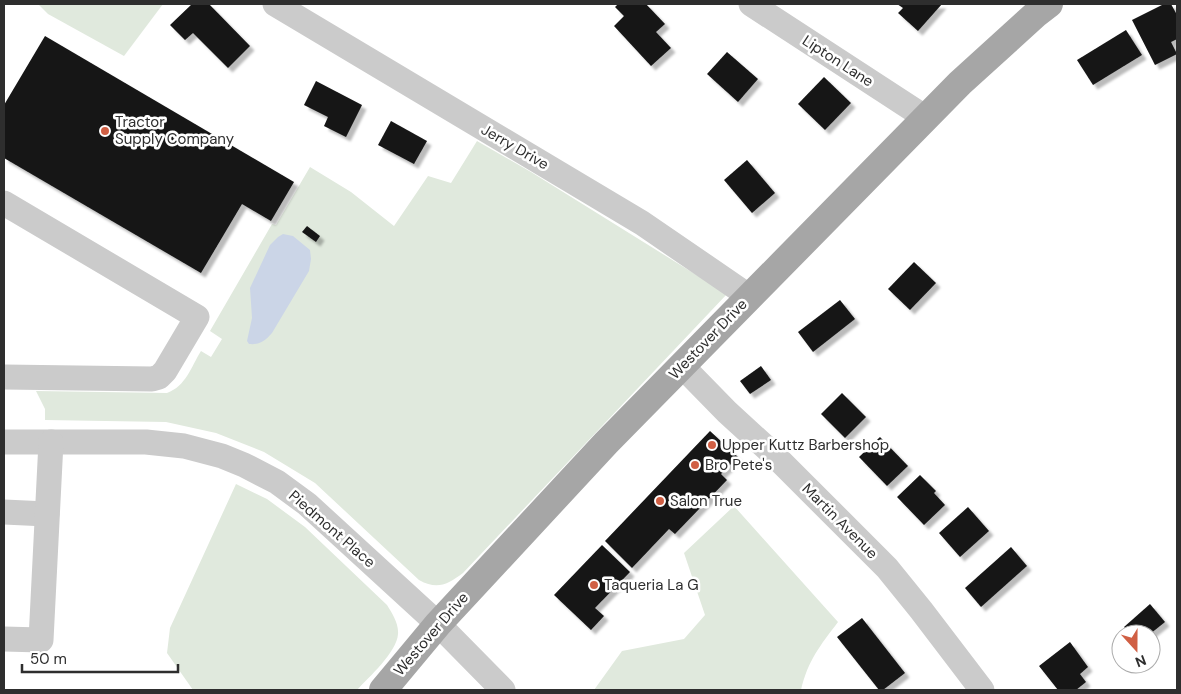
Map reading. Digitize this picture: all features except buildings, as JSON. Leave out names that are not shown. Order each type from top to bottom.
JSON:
[{"type":"main road","name":"Westover Drive","points":[[383,690],[438,624],[540,513],[682,366],[960,83],[1036,14],[1050,4]]},
{"type":"street","name":"Jerry Drive","points":[[275,4],[642,223],[750,297]]},
{"type":"street","name":"Lipton Lane","points":[[751,4],[926,118]]},
{"type":"street","points":[[4,203],[197,317],[165,371],[152,379],[4,378]]},
{"type":"street","name":"Martin Avenue","points":[[682,366],[726,412],[774,454],[887,568],[982,690]]},
{"type":"street","name":"Piedmont Place","points":[[4,442],[146,442],[184,446],[222,456],[244,465],[277,482],[307,504],[438,624],[503,690]]},
{"type":"street","points":[[4,639],[42,640],[51,442]]},
{"type":"street","points":[[4,512],[47,514]]},
{"type":"shaded area","points":[[38,4],[163,4],[124,56],[48,14]]},
{"type":"shaded area","points":[[477,141],[531,172],[727,294],[463,573],[457,577],[442,585],[431,585],[419,580],[315,483],[264,452],[216,433],[166,422],[45,420],[45,409],[36,391],[167,393],[179,386],[201,351],[211,357],[222,339],[210,331],[272,224],[276,225],[310,167],[351,192],[394,226],[428,176],[451,183]]},
{"type":"shaded area","points":[[236,484],[267,499],[305,527],[387,605],[397,626],[398,634],[396,641],[393,649],[382,664],[357,690],[193,690],[167,653],[170,628]]},
{"type":"shaded area","points":[[734,506],[838,622],[811,662],[801,690],[594,690],[622,651],[684,639],[705,615],[684,553]]},
{"type":"water","points":[[283,234],[293,236],[310,250],[309,271],[272,333],[262,342],[249,344],[247,341],[252,318],[250,288],[270,245]]},
{"type":"place","name":"Tractor Supply Company","points":[[105,131]]},
{"type":"place","name":"Upper Kuttz Barbershop","points":[[712,445]]},
{"type":"place","name":"Bro Pete's","points":[[695,465]]},
{"type":"place","name":"Salon True","points":[[660,501]]},
{"type":"place","name":"Taqueria La G","points":[[594,585]]}]
